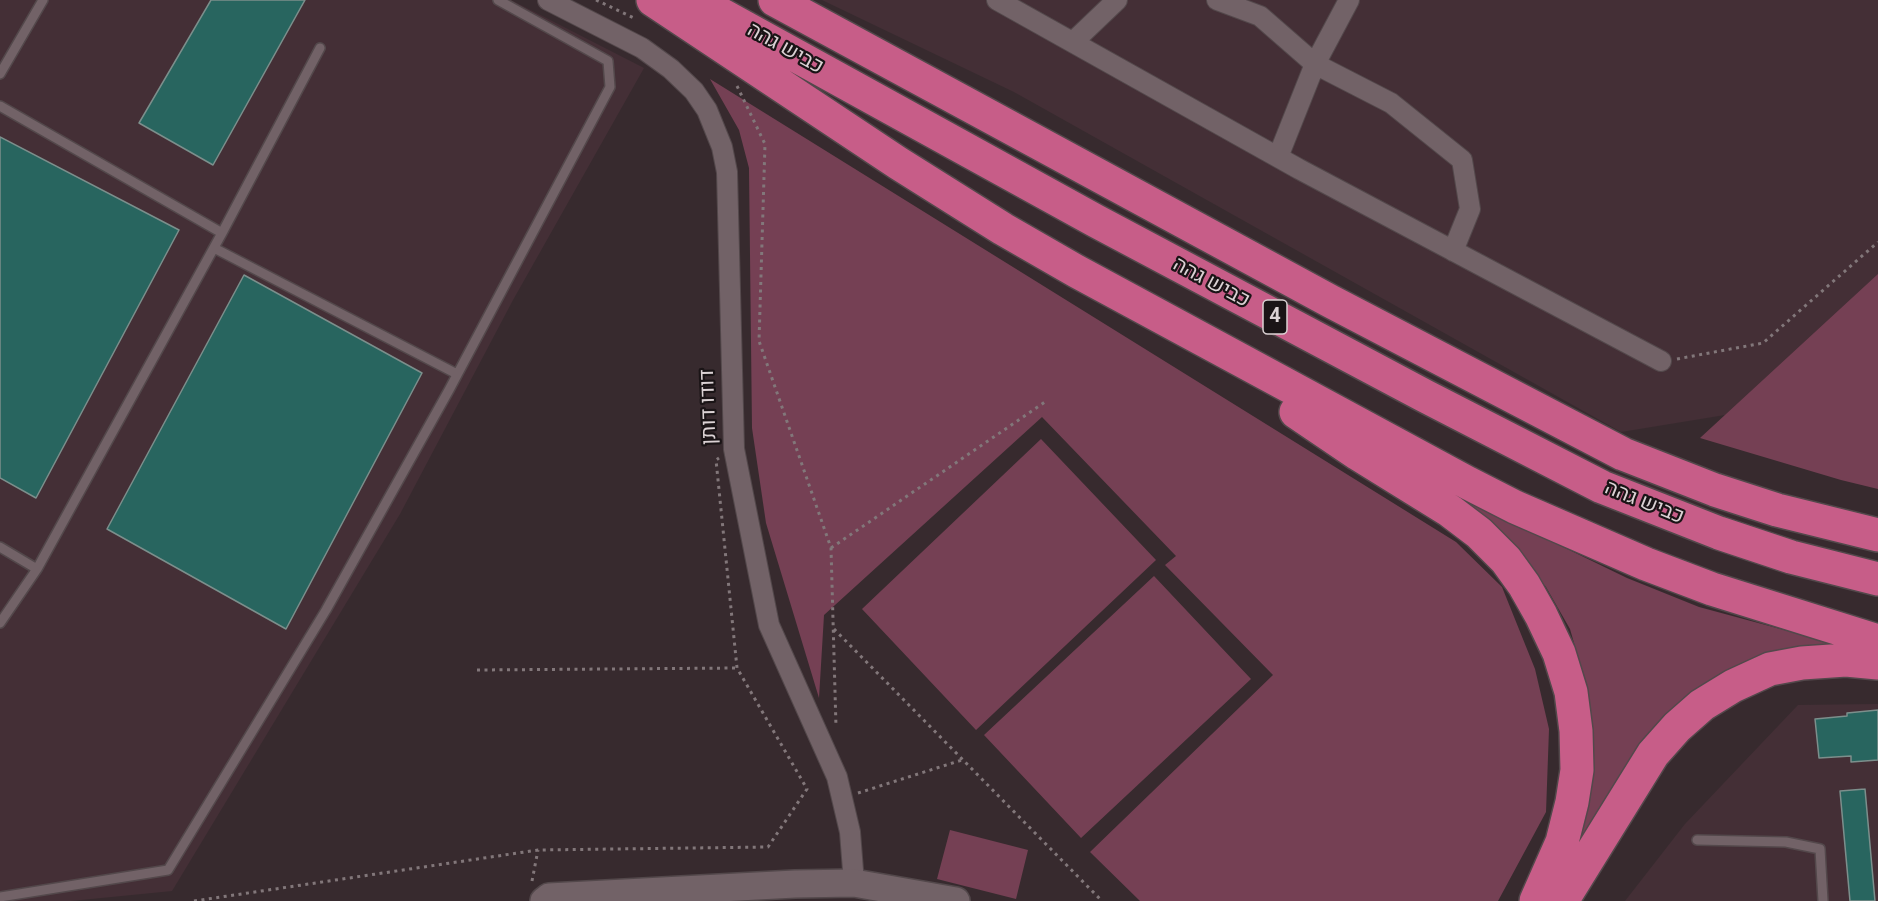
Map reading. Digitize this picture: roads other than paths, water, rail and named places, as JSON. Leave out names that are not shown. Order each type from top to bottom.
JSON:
[{"type":"highway","name":"כביש גהה","points":[[695,0],[1127,238],[1602,487],[1739,540],[1791,557],[1878,579]]},
{"type":"highway","name":"כביש גהה","points":[[775,0],[1329,301],[1623,454],[1714,490],[1777,510],[1872,533]]},
{"type":"highway","points":[[649,12],[1076,271],[1515,507],[1646,564],[1712,589],[1878,641]]},
{"type":"highway","points":[[1076,271],[1450,511],[1479,533],[1506,560],[1524,585],[1559,653],[1571,692],[1576,731],[1577,770],[1572,802],[1562,842],[1536,901]]},
{"type":"highway","points":[[1562,901],[1653,754],[1677,727],[1702,705],[1733,686],[1770,669],[1802,663],[1846,660],[1878,663]]},
{"type":"street","name":"דודו דותן","points":[[548,0],[642,48],[671,69],[694,91],[707,110],[722,147],[727,172],[734,448],[769,625],[837,777],[850,832],[854,883]]},
{"type":"street","points":[[997,0],[1278,157],[1661,361]]},
{"type":"street","points":[[1073,42],[1117,0]]},
{"type":"street","points":[[1217,0],[1260,16],[1315,64],[1391,103],[1462,160],[1470,209],[1453,251]]},
{"type":"street","points":[[1278,157],[1315,64],[1349,0]]},
{"type":"street","points":[[538,896],[854,883],[956,901]]},
{"type":"lane","points":[[0,75],[43,0]]},
{"type":"lane","points":[[0,897],[168,870],[326,610],[457,374],[610,87],[608,61],[498,0]]},
{"type":"lane","points":[[0,623],[37,569],[222,234],[320,48]]},
{"type":"lane","points":[[0,106],[222,234]]},
{"type":"lane","points":[[214,248],[457,374]]},
{"type":"lane","points":[[0,547],[37,569]]},
{"type":"lane","points":[[1696,840],[1786,842],[1820,849],[1823,901]]}]
